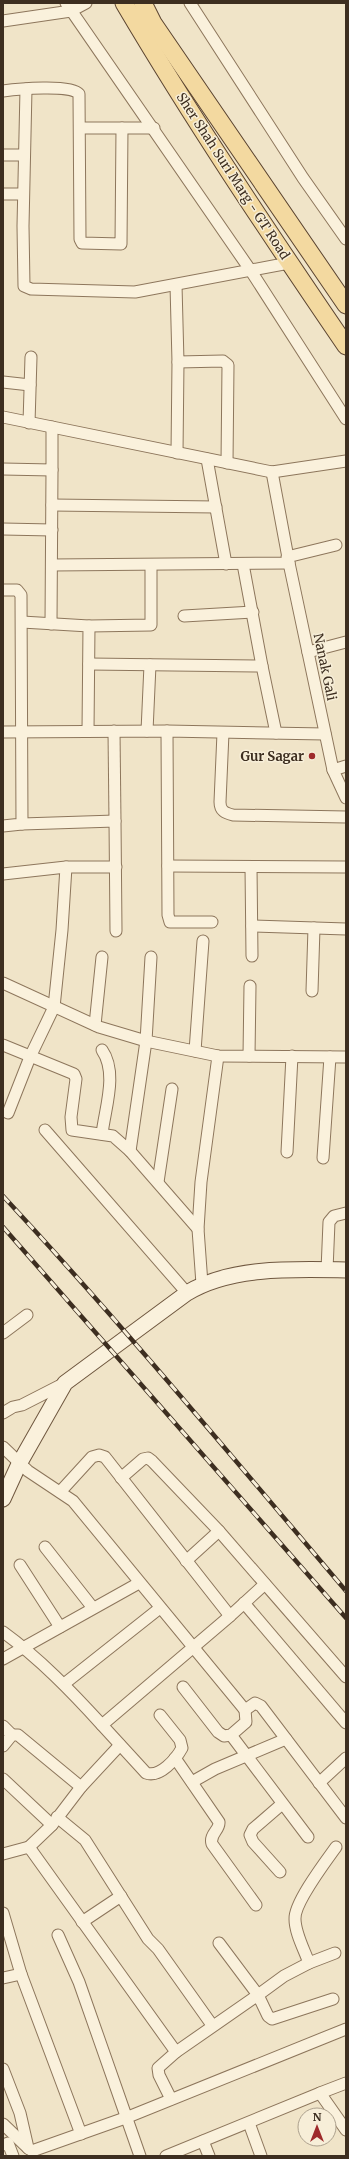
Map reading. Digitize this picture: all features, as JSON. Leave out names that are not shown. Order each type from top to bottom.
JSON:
[{"type":"main road","name":"Sher Shah Suri Marg - GT Road","points":[[124,3],[162,66],[289,263],[346,346]]},
{"type":"main road","name":"Sher Shah Suri Marg - GT Road","points":[[145,6],[346,305]]},
{"type":"street","points":[[3,21],[86,3]]},
{"type":"street","points":[[190,3],[302,178],[346,239]]},
{"type":"street","points":[[69,7],[154,128],[251,271],[346,419]]},
{"type":"street","points":[[26,89],[23,283],[27,288],[119,292],[176,285],[289,263]]},
{"type":"street","points":[[3,91],[26,89],[77,91],[80,99],[81,128],[80,241],[85,244],[118,245],[121,244],[123,239],[122,128]]},
{"type":"street","points":[[81,128],[154,128]]},
{"type":"street","points":[[3,155],[24,155]]},
{"type":"street","points":[[3,194],[24,194]]},
{"type":"street","points":[[176,285],[178,362],[177,453]]},
{"type":"street","points":[[29,423],[31,357]]},
{"type":"street","points":[[178,362],[223,361],[228,365],[227,463]]},
{"type":"street","points":[[3,382],[30,385]]},
{"type":"street","points":[[3,417],[272,472],[346,461]]},
{"type":"street","points":[[51,624],[52,427]]},
{"type":"street","points":[[207,459],[226,564]]},
{"type":"street","points":[[3,469],[52,470]]},
{"type":"street","name":"Nanak Gali","points":[[272,472],[288,560],[333,770],[346,798]]},
{"type":"street","points":[[52,505],[216,507]]},
{"type":"street","points":[[3,529],[52,530]]},
{"type":"street","points":[[52,565],[243,564],[288,560],[336,545]]},
{"type":"street","points":[[243,564],[276,733]]},
{"type":"street","points":[[22,622],[89,626],[151,625],[151,565]]},
{"type":"street","points":[[3,590],[17,590],[21,592],[22,824]]},
{"type":"street","points":[[184,616],[252,612]]},
{"type":"street","points":[[88,731],[89,626]]},
{"type":"street","points":[[308,652],[346,642]]},
{"type":"street","points":[[89,664],[262,666]]},
{"type":"street","points":[[147,731],[150,665]]},
{"type":"street","points":[[114,731],[116,931]]},
{"type":"street","points":[[3,732],[167,731],[325,734]]},
{"type":"street","points":[[167,731],[170,922],[212,922]]},
{"type":"street","points":[[223,733],[220,807],[225,813],[234,815],[346,818]]},
{"type":"street","points":[[333,770],[346,766]]},
{"type":"street","points":[[3,826],[115,821]]},
{"type":"street","points":[[168,866],[346,867]]},
{"type":"street","points":[[3,874],[66,867],[116,867]]},
{"type":"street","points":[[8,1113],[30,1057],[54,1007],[62,930],[66,867]]},
{"type":"street","points":[[251,867],[252,956]]},
{"type":"street","points":[[252,926],[346,929]]},
{"type":"street","points":[[312,991],[314,928]]},
{"type":"street","points":[[195,1051],[203,941]]},
{"type":"street","points":[[130,1151],[146,1041],[151,957]]},
{"type":"street","points":[[95,1025],[102,958]]},
{"type":"street","points":[[3,983],[95,1025],[146,1041],[218,1056],[346,1057]]},
{"type":"street","points":[[249,1056],[250,986]]},
{"type":"street","points":[[3,1045],[74,1074],[76,1079],[71,1117],[72,1130],[113,1136],[130,1151],[198,1229]]},
{"type":"street","points":[[102,1050],[109,1066],[110,1077],[102,1134]]},
{"type":"street","points":[[202,1284],[198,1229],[201,1182],[218,1056]]},
{"type":"street","points":[[287,1152],[292,1056]]},
{"type":"street","points":[[323,1158],[330,1057]]},
{"type":"street","points":[[158,1182],[172,1089]]},
{"type":"street","points":[[45,1130],[188,1293]]},
{"type":"street","points":[[327,1270],[329,1222],[334,1216],[346,1213]]},
{"type":"street","points":[[3,1413],[13,1407],[22,1406],[65,1383],[202,1284],[228,1276],[278,1271],[346,1270]]},
{"type":"street","points":[[3,1333],[27,1315]]},
{"type":"street","points":[[3,1499],[24,1467],[65,1383]]},
{"type":"street","points":[[3,1401],[13,1407]]},
{"type":"street","points":[[3,1447],[24,1467],[47,1485],[73,1501],[192,1648],[245,1710],[246,1722],[231,1735],[224,1736],[218,1732],[183,1687]]},
{"type":"street","points":[[60,1492],[95,1456],[105,1457],[230,1616]]},
{"type":"street","points":[[121,1478],[143,1459],[150,1459],[219,1531],[346,1677]]},
{"type":"street","points":[[186,1561],[219,1531]]},
{"type":"street","points":[[44,1547],[93,1608]]},
{"type":"street","points":[[20,1565],[60,1627]]},
{"type":"street","points":[[3,1659],[139,1583]]},
{"type":"street","points":[[102,1725],[230,1616],[265,1584]]},
{"type":"street","points":[[244,1603],[346,1723]]},
{"type":"street","points":[[64,1684],[160,1608]]},
{"type":"street","points":[[3,1632],[24,1647],[64,1684],[146,1773],[152,1775],[159,1773],[175,1758],[181,1751],[182,1745],[160,1715]]},
{"type":"street","points":[[245,1710],[253,1703],[257,1703],[346,1818]]},
{"type":"street","points":[[3,1726],[12,1735]]},
{"type":"street","points":[[3,1746],[12,1735],[18,1734],[81,1787]]},
{"type":"street","points":[[231,1735],[308,1837]]},
{"type":"street","points":[[192,1782],[215,1769],[247,1757],[286,1739]]},
{"type":"street","points":[[4,1853],[29,1847],[55,1821],[81,1787],[120,1745]]},
{"type":"street","points":[[175,1758],[219,1822],[219,1826],[212,1836],[212,1844],[256,1905]]},
{"type":"street","points":[[319,1783],[346,1758]]},
{"type":"street","points":[[3,1779],[55,1821],[85,1840],[148,1939],[158,1949],[212,2025]]},
{"type":"street","points":[[280,1872],[254,1842],[250,1834],[252,1829],[282,1804]]},
{"type":"street","points":[[29,1847],[82,1922],[152,2016],[176,2052]]},
{"type":"street","points":[[309,1963],[296,1926],[295,1914],[314,1880],[336,1847]]},
{"type":"street","points":[[82,1922],[121,1896]]},
{"type":"street","points":[[3,1913],[21,1974],[81,2134]]},
{"type":"street","points":[[58,1935],[79,1982],[128,2117],[140,2156]]},
{"type":"street","points":[[219,1943],[258,1995],[268,2016],[272,2019],[333,1999]]},
{"type":"street","points":[[171,2100],[159,2075],[158,2068],[176,2052],[212,2025],[284,1976],[309,1963],[335,1953]]},
{"type":"street","points":[[3,1978],[21,1974]]},
{"type":"street","points":[[32,2152],[128,2117],[346,2029]]},
{"type":"street","points":[[3,2069],[20,2113],[32,2152]]},
{"type":"street","points":[[166,2156],[346,2083]]},
{"type":"street","points":[[320,2093],[346,2130]]},
{"type":"street","points":[[249,2123],[261,2156]]},
{"type":"street","points":[[3,2124],[32,2152]]},
{"type":"street","points":[[203,2141],[209,2156]]},
{"type":"street","points":[[3,2145],[8,2143],[13,2156]]},
{"type":"railway","points":[[3,1196],[134,1342],[346,1591]]},
{"type":"railway","points":[[3,1227],[346,1618]]},
{"type":"place","name":"Gur Sagar","points":[[312,756]]}]
